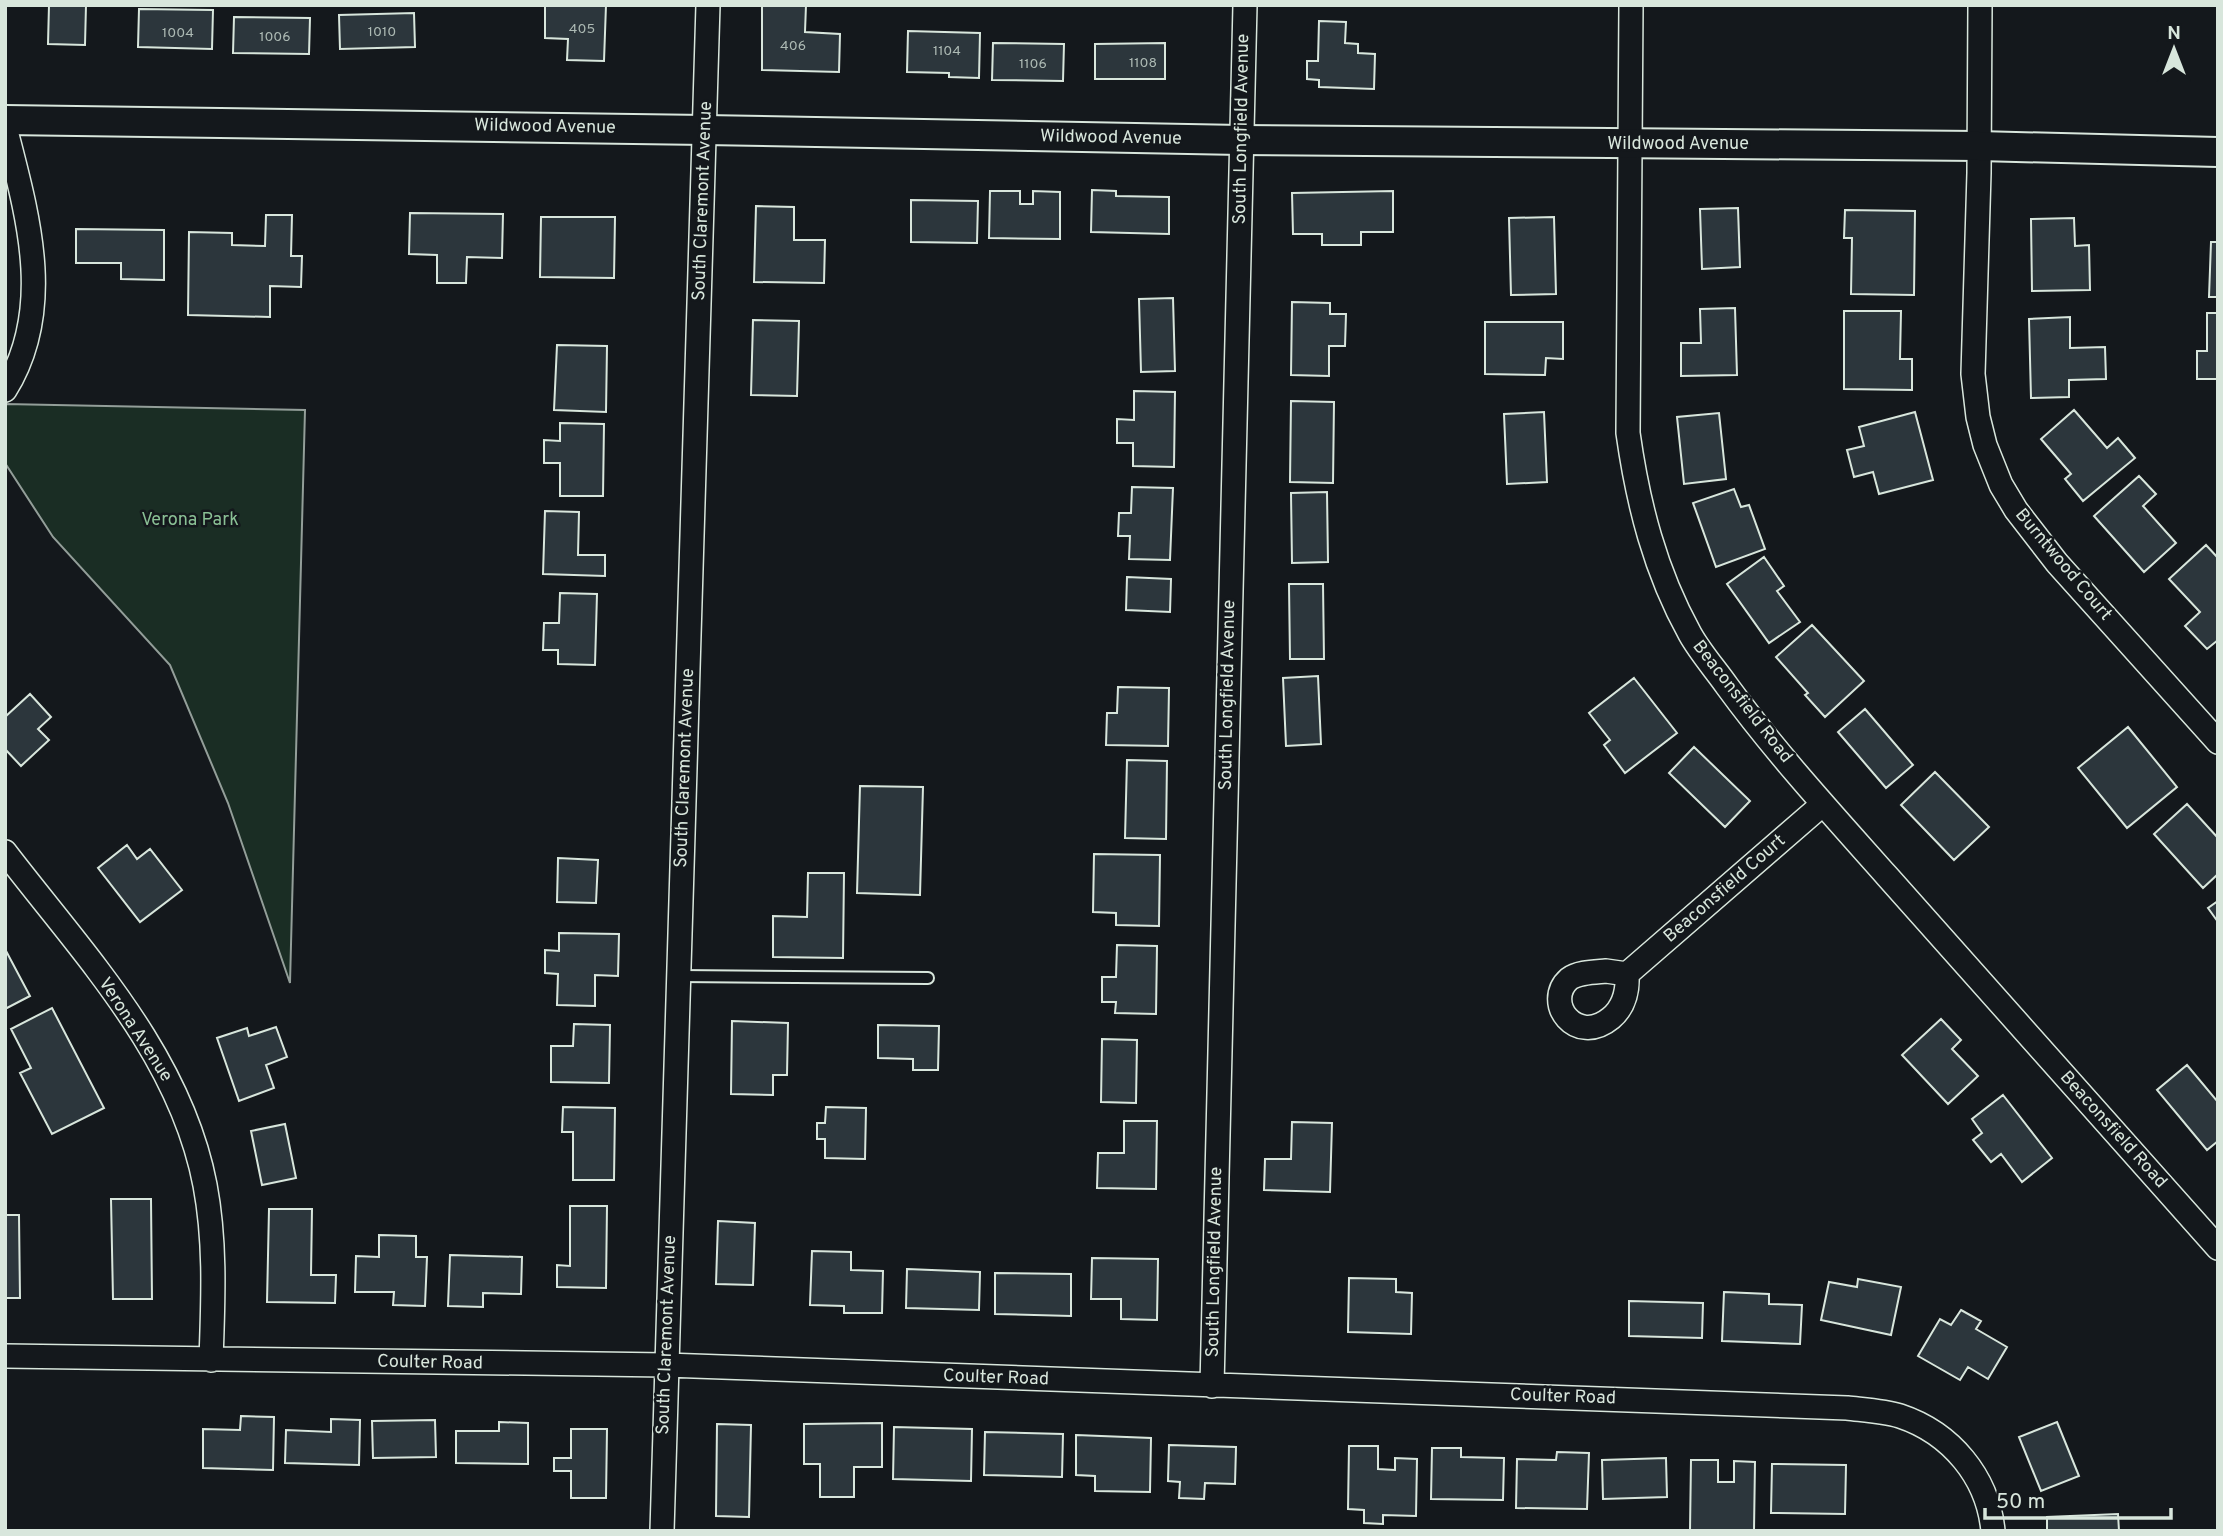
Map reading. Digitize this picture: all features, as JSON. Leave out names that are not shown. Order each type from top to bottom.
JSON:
[{"type":"street","name":"South Claremont Avenue","points":[[662,1531],[708,5]]},
{"type":"street","name":"South Longfield Avenue","points":[[1212,1386],[1245,5]]},
{"type":"street","name":"Beaconsfield Road","points":[[1631,5],[1628,433],[1643,518],[1656,559],[1692,638],[1747,713],[1823,804],[2218,1248]]},
{"type":"street","name":"Burntwood Court","points":[[1980,5],[1973,374],[1978,417],[1985,445],[2001,485],[2015,510],[2057,563],[2218,742]]},
{"type":"street","name":"Wildwood Avenue","points":[[5,120],[1241,140],[1979,146],[2218,152]]},
{"type":"street","points":[[5,127],[33,250],[35,285],[31,320],[21,357],[5,390]]},
{"type":"street","name":"Beaconsfield Court","points":[[1628,974],[1823,804]]},
{"type":"street","name":"Verona Avenue","points":[[5,852],[117,996],[155,1053],[179,1100],[205,1184],[210,1219],[213,1290],[211,1360]]},
{"type":"street","name":"Coulter Road","points":[[5,1356],[666,1365],[1847,1408],[1898,1415],[1926,1427],[1943,1439],[1969,1466],[1986,1496],[1993,1531]]},
{"type":"lane","points":[[679,976],[928,978]]},
{"type":"green space","name":"Verona Park","points":[[5,404],[305,410],[290,983],[228,803],[170,665],[53,537],[5,463]]},
{"type":"building","points":[[49,5],[86,5],[85,45],[48,44]]},
{"type":"building","points":[[545,5],[606,5],[604,61],[567,60],[568,39],[545,38]]},
{"type":"building","points":[[762,5],[806,5],[805,32],[840,34],[839,72],[762,70]]},
{"type":"building","points":[[139,9],[213,10],[212,49],[138,47]]},
{"type":"building","points":[[414,13],[415,47],[340,49],[339,15]]},
{"type":"building","points":[[234,17],[310,18],[309,54],[233,53]]},
{"type":"building","points":[[1319,21],[1346,22],[1345,43],[1358,44],[1358,53],[1375,54],[1374,89],[1319,87],[1319,80],[1307,79],[1307,61],[1318,61]]},
{"type":"building","points":[[908,31],[980,33],[979,78],[949,77],[949,73],[907,72]]},
{"type":"building","points":[[993,43],[1064,44],[1063,81],[992,80]]},
{"type":"building","points":[[1165,43],[1165,79],[1095,79],[1095,44]]},
{"type":"building","points":[[1092,190],[1116,191],[1116,196],[1169,197],[1169,234],[1091,232]]},
{"type":"building","points":[[990,191],[1020,191],[1020,204],[1033,204],[1033,191],[1060,192],[1060,239],[989,238]]},
{"type":"building","points":[[1393,191],[1393,232],[1361,232],[1361,245],[1322,245],[1322,234],[1293,234],[1292,193]]},
{"type":"building","points":[[911,200],[978,201],[977,243],[911,242]]},
{"type":"building","points":[[756,206],[794,207],[794,240],[825,240],[824,283],[754,282]]},
{"type":"building","points":[[1738,208],[1740,267],[1702,269],[1700,209]]},
{"type":"building","points":[[1845,210],[1915,211],[1914,295],[1851,294],[1852,238],[1844,238]]},
{"type":"building","points":[[410,213],[503,214],[502,258],[467,257],[466,283],[437,283],[437,255],[409,254]]},
{"type":"building","points":[[266,215],[292,215],[291,256],[302,256],[301,287],[270,286],[270,317],[188,315],[189,232],[232,233],[232,245],[265,246]]},
{"type":"building","points":[[541,217],[615,217],[614,278],[540,277]]},
{"type":"building","points":[[1554,217],[1556,294],[1511,295],[1509,218]]},
{"type":"building","points":[[2074,218],[2075,246],[2089,245],[2090,290],[2032,291],[2031,219]]},
{"type":"building","points":[[76,229],[164,230],[164,280],[121,279],[121,263],[76,263]]},
{"type":"building","points":[[2211,242],[2218,242],[2218,297],[2209,297]]},
{"type":"building","points":[[1173,298],[1175,371],[1141,372],[1139,299]]},
{"type":"building","points":[[1292,302],[1330,303],[1330,314],[1346,314],[1345,346],[1329,346],[1329,376],[1291,375]]},
{"type":"building","points":[[1735,308],[1737,375],[1681,376],[1681,343],[1701,343],[1700,309]]},
{"type":"building","points":[[1844,311],[1901,311],[1900,359],[1912,359],[1912,390],[1844,389]]},
{"type":"building","points":[[2207,313],[2218,313],[2218,379],[2197,379],[2197,351],[2207,351]]},
{"type":"building","points":[[2070,317],[2070,348],[2105,347],[2106,379],[2069,380],[2069,397],[2031,398],[2029,319]]},
{"type":"building","points":[[753,320],[799,321],[797,396],[751,395]]},
{"type":"building","points":[[1485,322],[1563,322],[1563,359],[1546,358],[1545,375],[1485,374]]},
{"type":"building","points":[[557,345],[607,346],[606,412],[554,410]]},
{"type":"building","points":[[1134,391],[1175,392],[1174,467],[1133,466],[1133,443],[1117,443],[1117,419],[1134,420]]},
{"type":"building","points":[[1291,401],[1334,402],[1333,483],[1290,482]]},
{"type":"building","points":[[2074,410],[2107,448],[2118,438],[2135,458],[2083,501],[2065,479],[2071,474],[2041,439]]},
{"type":"building","points":[[1544,412],[1547,482],[1507,484],[1504,414]]},
{"type":"building","points":[[1915,412],[1933,480],[1879,494],[1873,472],[1854,477],[1847,450],[1864,446],[1859,427]]},
{"type":"building","points":[[1719,413],[1726,479],[1684,484],[1677,417]]},
{"type":"building","points":[[560,423],[604,424],[603,496],[560,496],[560,463],[544,463],[544,440],[560,441]]},
{"type":"building","points":[[2139,476],[2156,494],[2143,506],[2176,543],[2144,572],[2094,516]]},
{"type":"building","points":[[1132,487],[1173,488],[1170,560],[1129,559],[1130,536],[1118,536],[1119,513],[1131,513]]},
{"type":"building","points":[[1734,489],[1741,507],[1749,505],[1765,549],[1716,567],[1693,503]]},
{"type":"building","points":[[1327,492],[1328,562],[1292,563],[1291,493]]},
{"type":"building","points":[[545,511],[579,512],[578,555],[605,555],[605,576],[543,574]]},
{"type":"building","points":[[2206,545],[2218,558],[2218,640],[2207,649],[2185,626],[2200,612],[2169,579]]},
{"type":"building","points":[[1764,557],[1784,586],[1777,591],[1800,622],[1769,643],[1727,584]]},
{"type":"building","points":[[1127,577],[1171,579],[1170,612],[1126,610]]},
{"type":"building","points":[[1289,584],[1323,584],[1324,659],[1290,659]]},
{"type":"building","points":[[560,593],[597,594],[595,665],[558,664],[558,650],[543,650],[544,623],[559,623]]},
{"type":"building","points":[[1812,625],[1864,681],[1825,717],[1776,657]]},
{"type":"building","points":[[1318,676],[1321,744],[1286,746],[1283,678]]},
{"type":"building","points":[[1634,678],[1677,733],[1625,773],[1604,745],[1610,740],[1589,713]]},
{"type":"building","points":[[1118,687],[1169,688],[1168,746],[1106,745],[1107,713],[1117,713]]},
{"type":"building","points":[[30,694],[51,717],[38,729],[49,740],[21,766],[5,749],[5,717]]},
{"type":"building","points":[[1865,709],[1913,765],[1886,788],[1838,732]]},
{"type":"building","points":[[2128,727],[2177,787],[2127,828],[2078,768]]},
{"type":"building","points":[[1694,747],[1750,801],[1725,827],[1669,773]]},
{"type":"building","points":[[1127,760],[1167,761],[1166,839],[1125,838]]},
{"type":"building","points":[[1935,772],[1989,827],[1954,860],[1901,805]]},
{"type":"building","points":[[860,786],[923,787],[920,895],[857,893]]},
{"type":"building","points":[[2187,804],[2218,838],[2218,874],[2203,888],[2154,834]]},
{"type":"building","points":[[127,845],[137,859],[150,849],[182,890],[140,922],[98,868]]},
{"type":"building","points":[[1094,854],[1160,855],[1159,926],[1116,925],[1116,913],[1093,912]]},
{"type":"building","points":[[558,858],[598,860],[596,903],[557,902]]},
{"type":"building","points":[[808,873],[844,873],[843,958],[773,957],[773,916],[807,917]]},
{"type":"building","points":[[2218,901],[2218,922],[2208,908]]},
{"type":"building","points":[[559,933],[619,934],[618,976],[595,975],[595,1006],[557,1005],[558,974],[545,973],[545,950],[559,951]]},
{"type":"building","points":[[1117,945],[1157,946],[1156,1014],[1115,1013],[1116,1002],[1102,1002],[1102,977],[1116,977]]},
{"type":"building","points":[[5,949],[30,996],[5,1009]]},
{"type":"building","points":[[52,1008],[104,1108],[52,1134],[20,1073],[31,1068],[11,1029]]},
{"type":"building","points":[[1941,1019],[1961,1040],[1952,1049],[1978,1076],[1948,1104],[1902,1055]]},
{"type":"building","points":[[732,1021],[788,1023],[787,1075],[773,1075],[773,1095],[731,1094]]},
{"type":"building","points":[[574,1024],[610,1025],[609,1083],[551,1082],[551,1046],[573,1046]]},
{"type":"building","points":[[878,1025],[939,1026],[938,1070],[913,1070],[913,1059],[878,1058]]},
{"type":"building","points":[[276,1027],[287,1057],[266,1065],[274,1088],[239,1101],[217,1038],[247,1028],[249,1036]]},
{"type":"building","points":[[1102,1039],[1137,1040],[1136,1103],[1101,1102]]},
{"type":"building","points":[[2187,1065],[2218,1102],[2218,1141],[2207,1150],[2157,1090]]},
{"type":"building","points":[[2003,1095],[2052,1158],[2022,1182],[2001,1154],[1991,1162],[1973,1140],[1982,1133],[1972,1119]]},
{"type":"building","points":[[563,1107],[615,1108],[614,1180],[573,1180],[573,1132],[562,1132]]},
{"type":"building","points":[[826,1107],[866,1108],[865,1159],[825,1158],[825,1139],[817,1139],[817,1123],[825,1123]]},
{"type":"building","points":[[1124,1121],[1157,1121],[1156,1189],[1097,1188],[1098,1153],[1124,1153]]},
{"type":"building","points":[[1292,1122],[1332,1123],[1330,1192],[1264,1190],[1265,1159],[1291,1159]]},
{"type":"building","points":[[285,1124],[296,1178],[262,1185],[251,1131]]},
{"type":"building","points":[[111,1199],[151,1199],[152,1299],[113,1299]]},
{"type":"building","points":[[570,1206],[607,1206],[606,1288],[557,1287],[557,1265],[570,1266]]},
{"type":"building","points":[[269,1209],[312,1209],[311,1275],[336,1275],[335,1303],[267,1302]]},
{"type":"building","points":[[5,1215],[19,1215],[20,1298],[5,1298]]},
{"type":"building","points":[[718,1221],[755,1223],[753,1285],[716,1284]]},
{"type":"building","points":[[379,1235],[416,1236],[416,1257],[427,1257],[425,1306],[393,1305],[394,1292],[355,1292],[356,1256],[379,1257]]},
{"type":"building","points":[[812,1251],[851,1252],[851,1270],[883,1271],[882,1313],[844,1313],[844,1306],[810,1305]]},
{"type":"building","points":[[450,1255],[522,1257],[521,1294],[483,1293],[483,1307],[448,1306]]},
{"type":"building","points":[[1092,1258],[1158,1259],[1157,1320],[1121,1319],[1121,1299],[1091,1299]]},
{"type":"building","points":[[907,1269],[980,1272],[979,1310],[906,1308]]},
{"type":"building","points":[[995,1273],[1071,1274],[1071,1316],[995,1314]]},
{"type":"building","points":[[1349,1278],[1396,1279],[1396,1292],[1412,1293],[1411,1334],[1348,1332]]},
{"type":"building","points":[[1858,1279],[1901,1287],[1891,1335],[1821,1320],[1829,1282],[1857,1287]]},
{"type":"building","points":[[1724,1292],[1769,1294],[1769,1304],[1802,1305],[1800,1344],[1722,1341]]},
{"type":"building","points":[[1629,1301],[1703,1303],[1702,1338],[1629,1336]]},
{"type":"building","points":[[1961,1310],[1981,1321],[1976,1329],[2007,1347],[1988,1379],[1968,1367],[1960,1380],[1918,1356],[1940,1319],[1951,1325]]},
{"type":"building","points":[[241,1416],[274,1417],[273,1470],[203,1468],[203,1429],[240,1430]]},
{"type":"building","points":[[331,1419],[360,1420],[359,1465],[285,1463],[286,1430],[331,1432]]},
{"type":"building","points":[[435,1420],[436,1457],[373,1458],[372,1421]]},
{"type":"building","points":[[499,1422],[528,1423],[528,1464],[456,1463],[456,1431],[499,1431]]},
{"type":"building","points":[[2057,1422],[2079,1476],[2041,1491],[2019,1437]]},
{"type":"building","points":[[882,1423],[882,1467],[854,1467],[854,1497],[820,1497],[820,1464],[804,1464],[804,1424]]},
{"type":"building","points":[[717,1424],[751,1425],[749,1517],[716,1516]]},
{"type":"building","points":[[894,1427],[972,1429],[971,1481],[893,1479]]},
{"type":"building","points":[[571,1429],[607,1429],[606,1498],[571,1498],[571,1471],[554,1471],[554,1458],[571,1458]]},
{"type":"building","points":[[985,1432],[1063,1434],[1062,1477],[984,1475]]},
{"type":"building","points":[[1076,1435],[1151,1438],[1150,1492],[1095,1491],[1095,1476],[1076,1475]]},
{"type":"building","points":[[1169,1445],[1236,1447],[1235,1484],[1205,1483],[1204,1499],[1179,1498],[1180,1482],[1168,1481]]},
{"type":"building","points":[[1349,1446],[1378,1446],[1378,1469],[1395,1470],[1395,1458],[1417,1459],[1416,1516],[1383,1515],[1383,1524],[1364,1523],[1364,1510],[1348,1509]]},
{"type":"building","points":[[1432,1448],[1461,1448],[1461,1457],[1504,1458],[1503,1500],[1431,1499]]},
{"type":"building","points":[[1557,1452],[1589,1453],[1587,1509],[1516,1508],[1517,1459],[1556,1460]]},
{"type":"building","points":[[1666,1458],[1667,1497],[1603,1499],[1602,1460]]},
{"type":"building","points":[[1691,1460],[1718,1460],[1718,1482],[1734,1482],[1734,1461],[1755,1462],[1754,1531],[1690,1531]]},
{"type":"building","points":[[1772,1464],[1846,1465],[1845,1514],[1771,1513]]},
{"type":"building","points":[[2118,1514],[2119,1531],[2047,1531],[2047,1517]]}]
